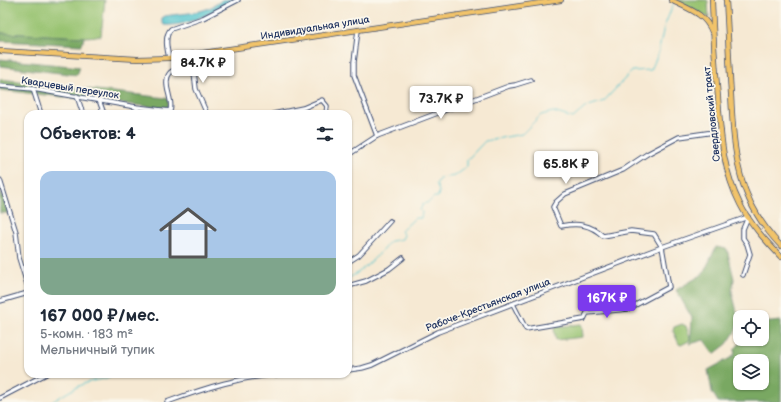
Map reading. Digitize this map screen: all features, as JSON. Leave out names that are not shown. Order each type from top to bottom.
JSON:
[{"type":"main road","name":"Индивидуальная улица","points":[[0,51],[137,58],[169,58],[561,0]]},
{"type":"main road","points":[[671,0],[704,18],[710,27],[714,38]]},
{"type":"main road","name":"Свердловский тракт","points":[[712,0],[723,155],[740,205],[762,236],[781,257]]},
{"type":"main road","name":"Свердловский тракт","points":[[726,0],[733,132],[737,162],[743,187],[755,212],[771,236],[781,246]]},
{"type":"street","points":[[169,58],[167,39],[168,32],[171,29],[209,16],[238,0]]},
{"type":"street","points":[[358,30],[354,75],[377,136]]},
{"type":"street","points":[[192,55],[196,89],[205,110]]},
{"type":"street","name":"Кварцевый переулок","points":[[170,110],[171,106],[166,86],[167,77],[170,71],[176,68],[193,66]]},
{"type":"street","points":[[352,152],[377,136],[509,86],[531,80]]},
{"type":"street","name":"Кварцевый переулок","points":[[0,86],[33,89],[162,110]]},
{"type":"street","points":[[33,89],[39,110]]},
{"type":"street","points":[[77,96],[82,110]]},
{"type":"street","points":[[99,100],[103,110]]},
{"type":"street","points":[[293,110],[303,108],[322,100],[327,106],[326,110]]},
{"type":"street","points":[[513,304],[526,329],[584,319],[587,314],[628,309],[669,287],[662,247],[654,234],[631,231],[603,236],[597,230],[576,223],[561,226],[554,207],[556,202],[565,194],[623,170],[647,154],[679,137],[721,131]]},
{"type":"street","points":[[0,180],[16,232],[19,258],[24,274]]},
{"type":"street","points":[[743,275],[750,254],[747,244],[743,238],[743,229],[748,217]]},
{"type":"street","name":"Рабоче-Крестьянская улица","points":[[352,369],[372,365],[426,337],[662,247],[748,217]]},
{"type":"street","points":[[352,261],[390,221]]},
{"type":"street","points":[[352,285],[366,281],[389,269],[403,258]]},
{"type":"street","points":[[0,301],[24,294]]},
{"type":"street","points":[[0,398],[38,378]]},
{"type":"street","points":[[167,402],[230,381],[247,378]]},
{"type":"green space","points":[[0,0],[105,0],[101,36],[84,37],[0,33]]},
{"type":"green space","points":[[677,0],[707,0],[709,18]]},
{"type":"green space","points":[[0,33],[84,37],[82,45],[0,41]]},
{"type":"green space","points":[[0,59],[80,67],[77,75],[0,66]]},
{"type":"green space","points":[[0,79],[166,98],[169,100],[168,107],[163,108],[0,90]]},
{"type":"green space","points":[[0,187],[8,213],[0,213]]},
{"type":"green space","points":[[716,247],[727,249],[734,279],[732,292],[736,310],[733,310],[733,335],[727,344],[714,354],[704,340],[690,344],[692,318],[676,290],[703,274]]},
{"type":"green space","points":[[781,321],[781,402],[718,402],[712,392],[708,370],[733,357],[733,390],[769,390],[769,354],[734,354],[737,346],[769,346],[769,322]]},
{"type":"green space","points":[[581,324],[583,337],[556,340],[554,329],[556,327]]},
{"type":"green space","points":[[682,324],[686,326],[690,338],[689,341],[681,345],[679,344],[673,331],[674,327]]},
{"type":"water","points":[[222,0],[235,0],[192,21],[173,25],[164,25],[162,22],[162,18],[165,16],[202,11]]},
{"type":"waterway","points":[[352,276],[377,256],[390,241],[402,239],[404,235],[401,231],[415,218],[421,218],[422,212],[420,210],[423,204],[429,202],[434,197],[438,197],[439,191],[436,184],[440,178],[455,176],[467,167],[467,160],[485,141],[522,134],[541,115],[553,112],[573,118],[586,107],[604,101],[632,71],[651,70],[658,54],[664,27],[673,5]]},
{"type":"waterway","points":[[52,402],[82,385],[107,378]]}]
